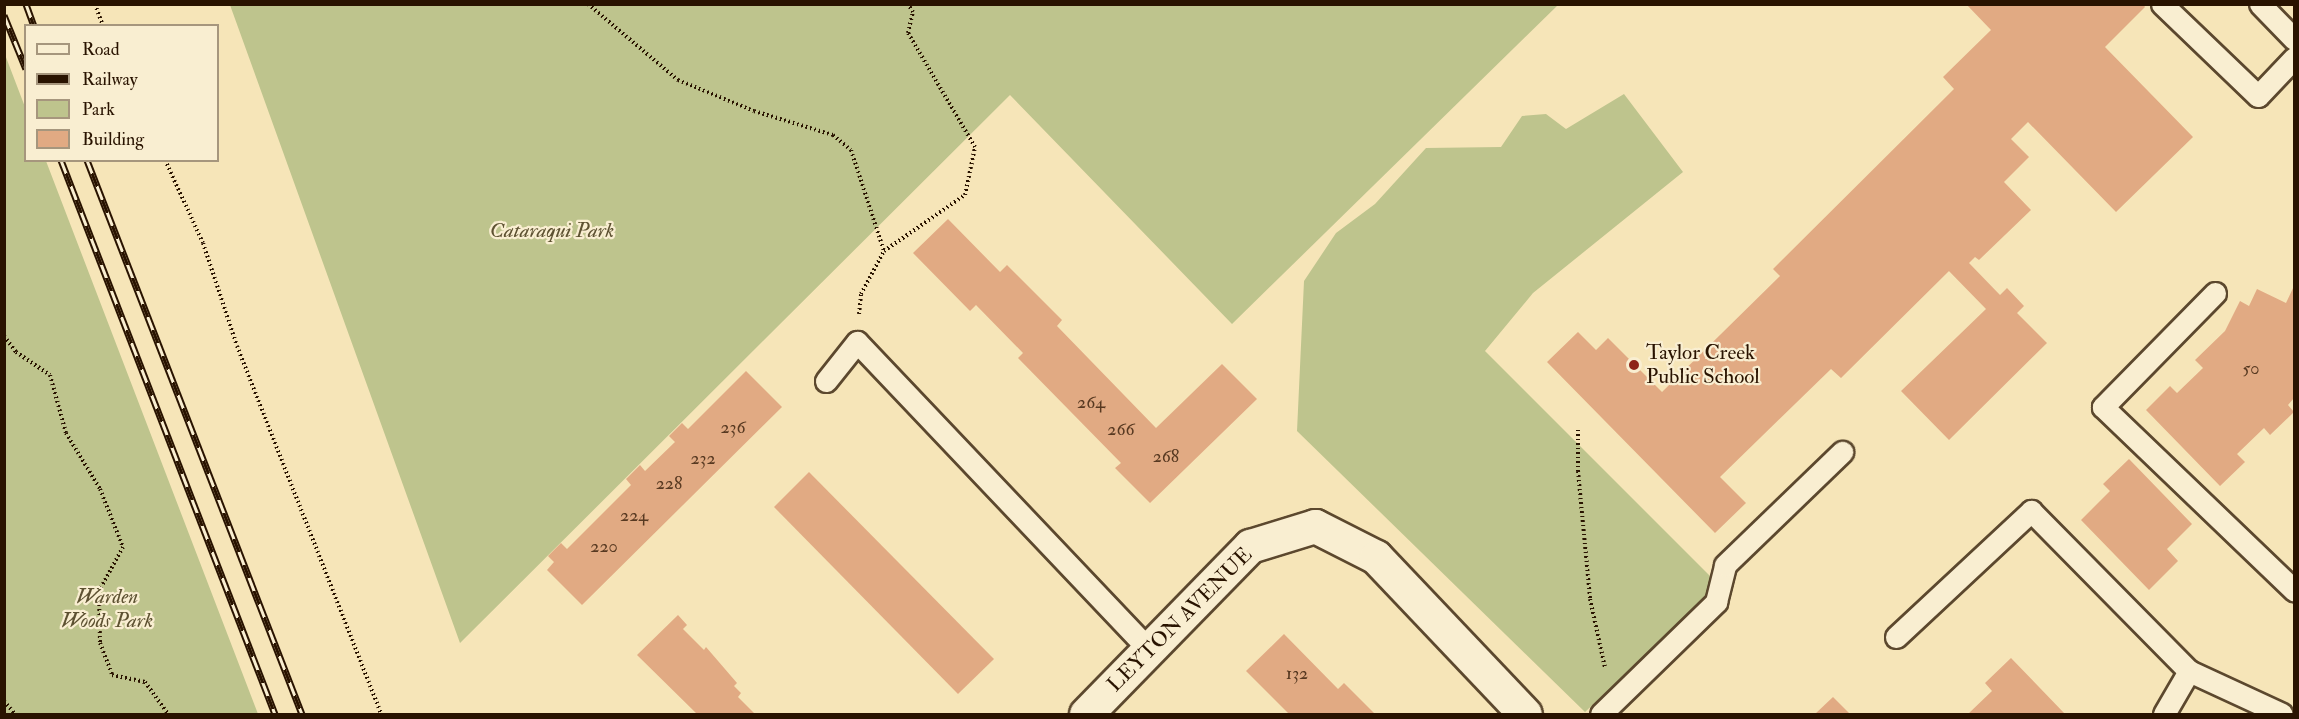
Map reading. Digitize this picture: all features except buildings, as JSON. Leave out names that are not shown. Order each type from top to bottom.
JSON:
[{"type":"street","name":"LEYTON AVENUE","points":[[1086,714],[1250,546],[1315,526],[1376,557],[1525,714]]},
{"type":"lane","points":[[2162,4],[2258,96],[2295,58]]},
{"type":"lane","points":[[2260,4],[2295,39]]},
{"type":"lane","points":[[2215,293],[2103,407],[2295,590]]},
{"type":"lane","points":[[826,381],[857,342],[1149,650]]},
{"type":"lane","points":[[1601,714],[1716,602],[1725,565],[1842,452]]},
{"type":"lane","points":[[1896,637],[2031,511],[2189,671],[2282,714]]},
{"type":"lane","points":[[2164,714],[2189,671]]},
{"type":"path","points":[[95,4],[102,24]]},
{"type":"path","points":[[588,4],[678,80],[754,111],[832,135],[851,150],[884,251]]},
{"type":"path","points":[[857,342],[861,294],[884,251],[965,195],[975,147],[908,33],[913,12],[908,4]]},
{"type":"path","points":[[166,162],[203,243],[237,346],[381,714]]},
{"type":"path","points":[[4,336],[16,352],[50,375],[66,433],[100,489],[123,547],[99,591],[100,643],[112,675],[145,682],[168,714]]},
{"type":"path","points":[[1578,430],[1578,471],[1590,599],[1605,671],[1616,700]]},
{"type":"path","points":[[4,701],[15,714]]},
{"type":"green space","name":"Cataraqui Park","points":[[230,4],[1558,5],[1232,324],[1010,95],[460,643]]},
{"type":"green space","name":"Warden Woods Park","points":[[4,52],[24,104],[24,162],[46,162],[258,714],[5,714]]},
{"type":"green space","points":[[1624,94],[1683,172],[1533,293],[1485,351],[1720,586],[1585,712],[1297,431],[1304,281],[1336,233],[1375,204],[1426,148],[1501,147],[1522,116],[1546,114],[1566,129]]},
{"type":"railway","points":[[26,4],[33,24]]},
{"type":"railway","points":[[4,15],[24,64]]},
{"type":"railway","points":[[62,162],[275,714]]},
{"type":"railway","points":[[88,162],[302,714]]},
{"type":"place","name":"Taylor Creek Public School","points":[[1634,365]]}]
